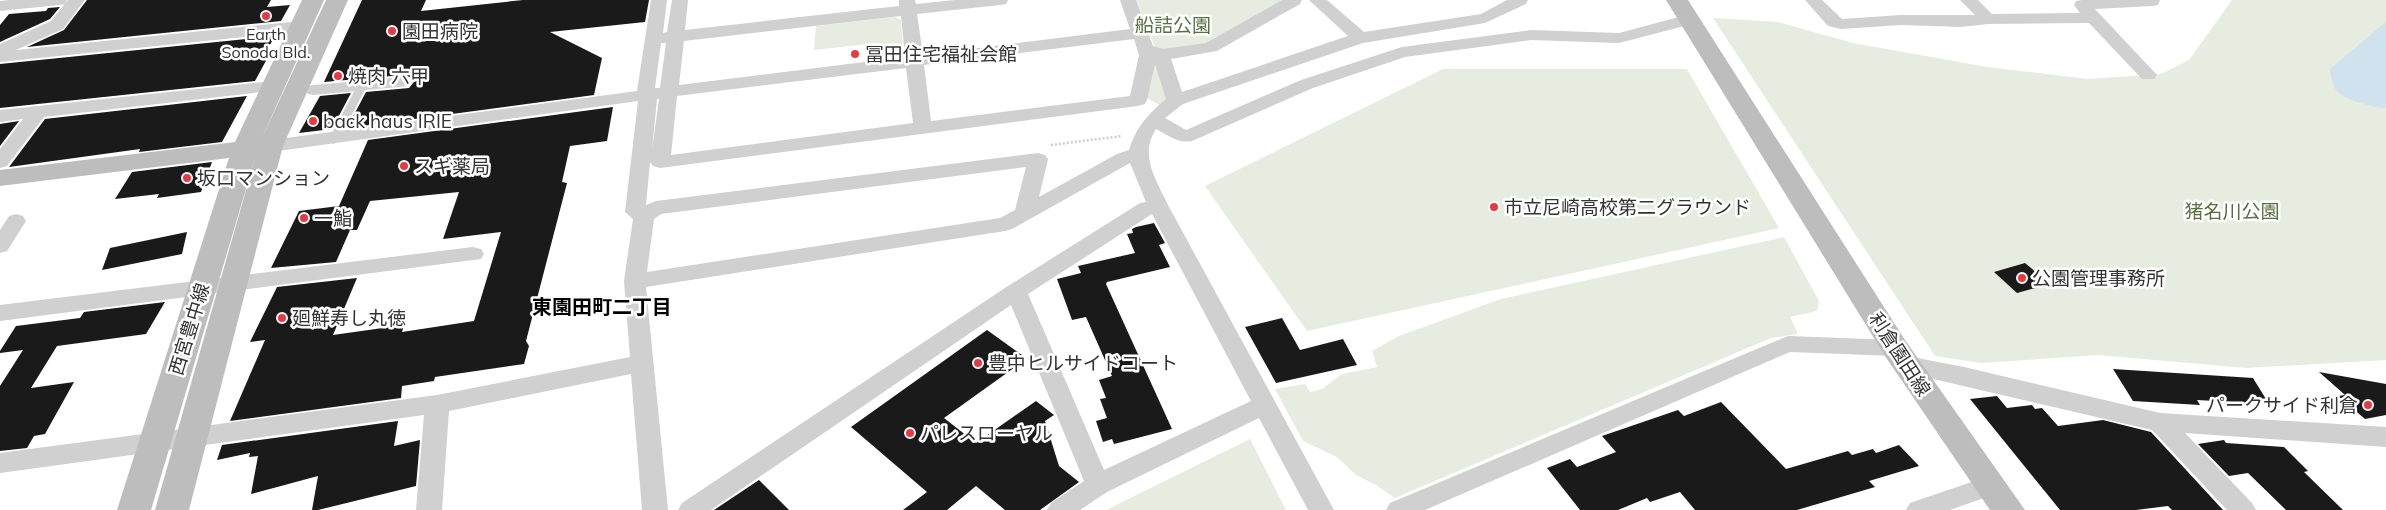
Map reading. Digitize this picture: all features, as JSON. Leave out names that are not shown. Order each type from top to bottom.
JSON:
[{"type":"main road","name":"西宮豊中線","points":[[172,510],[235,284],[258,147],[273,86],[313,0]]},
{"type":"main road","name":"西宮豊中線","points":[[134,510],[201,288],[258,147],[336,0]]},
{"type":"main road","name":"利倉園田線","points":[[1683,9],[1901,357],[1989,486],[2008,510]]},
{"type":"main road","points":[[0,178],[258,147]]},
{"type":"street","points":[[1,7],[59,0]]},
{"type":"street","points":[[0,51],[57,26],[77,0]]},
{"type":"street","points":[[651,164],[648,99],[645,95],[659,0]]},
{"type":"street","points":[[644,216],[635,212],[651,164],[668,92],[680,0]]},
{"type":"street","points":[[652,39],[907,5],[1000,0]]},
{"type":"street","points":[[1128,0],[1176,100]]},
{"type":"street","points":[[258,147],[334,139],[668,92],[914,62],[1149,45],[1211,47],[1294,0]]},
{"type":"street","points":[[1317,0],[1360,38]]},
{"type":"street","points":[[1320,510],[1158,205],[1141,169],[1138,154],[1149,126],[1176,100],[1360,38],[1485,18],[1520,0]]},
{"type":"street","points":[[1813,0],[1834,22],[1841,24],[1902,20],[1961,22],[1988,19],[2094,18]]},
{"type":"street","points":[[1968,0],[1988,19]]},
{"type":"street","points":[[2148,76],[2082,5],[2151,0]]},
{"type":"street","points":[[907,5],[923,129]]},
{"type":"street","points":[[1149,126],[1185,137],[1307,84],[1402,52],[1531,35],[1619,38],[1683,9]]},
{"type":"street","points":[[0,56],[300,26]]},
{"type":"street","points":[[651,164],[1138,100],[1146,70],[1149,45]]},
{"type":"street","points":[[314,90],[403,82]]},
{"type":"street","points":[[0,116],[273,86]]},
{"type":"street","points":[[0,162],[38,112]]},
{"type":"street","points":[[635,281],[1005,224],[1124,158],[1138,154]]},
{"type":"street","points":[[655,510],[635,281],[644,216],[656,208],[1038,159],[1025,212]]},
{"type":"street","points":[[690,510],[1016,291],[1147,208],[1158,205]]},
{"type":"street","points":[[0,246],[16,221]]},
{"type":"street","points":[[0,313],[473,254]]},
{"type":"street","points":[[1016,291],[1098,485]]},
{"type":"street","points":[[1399,510],[1788,344],[1901,357],[1983,382],[2160,422],[2386,437]]},
{"type":"street","points":[[0,463],[438,404],[643,363]]},
{"type":"street","points":[[429,510],[438,404]]},
{"type":"street","points":[[1060,510],[1098,485],[1264,405]]},
{"type":"street","points":[[2160,422],[2243,510]]},
{"type":"street","points":[[1919,510],[1989,486]]},
{"type":"lane","points":[[334,139],[362,86]]},
{"type":"path","points":[[1038,159],[1046,145],[1149,126]]},
{"type":"green space","name":"船詰公園","points":[[1136,0],[1283,0],[1222,38],[1189,50],[1172,50],[1155,47]]},
{"type":"green space","name":"猪名川公園","points":[[2232,0],[2386,0],[2386,360],[2246,368],[2098,355],[1981,363],[1935,356],[1713,18],[1778,22],[1853,43],[1987,67],[2088,79],[2161,74],[2189,60]]},
{"type":"green space","points":[[895,17],[901,20],[903,50],[879,54],[877,43],[814,50],[816,26]]},
{"type":"green space","points":[[1153,58],[1170,99],[1162,106],[1146,98]]},
{"type":"green space","name":"市立尼崎高校第二グラウンド","points":[[1443,69],[1687,69],[1779,228],[1307,331],[1205,186]]},
{"type":"green space","points":[[1784,237],[1819,301],[1817,311],[1790,317],[1798,334],[1771,338],[1395,498],[1376,485],[1356,475],[1337,457],[1303,441],[1275,389],[1305,384],[1310,392],[1322,389],[1342,374],[1377,367],[1372,351],[1399,336],[1501,299]]},
{"type":"green space","points":[[1250,439],[1286,510],[1107,510],[1112,507]]},
{"type":"water","points":[[2386,22],[2386,108],[2360,103],[2341,94],[2334,86],[2330,69]]},
{"type":"building","points":[[87,0],[271,0],[267,7],[290,5],[281,21],[27,47],[64,30]]},
{"type":"building","points":[[362,0],[426,0],[421,11],[523,0],[649,0],[645,22],[550,32],[602,58],[594,95],[347,128],[366,92],[409,88],[414,82],[410,77],[403,75],[324,82]]},
{"type":"building","points":[[60,7],[50,19],[0,42],[0,25],[9,14],[46,11],[48,8]]},
{"type":"building","points":[[275,36],[263,57],[268,57],[255,81],[0,108],[0,64]]},
{"type":"building","points":[[351,93],[332,129],[299,133],[320,96]]},
{"type":"building","points":[[247,96],[222,142],[139,152],[140,149],[9,167],[45,119]]},
{"type":"building","points":[[613,107],[607,141],[570,146],[562,182],[567,183],[526,341],[529,346],[524,364],[435,377],[434,381],[402,386],[401,398],[230,421],[265,340],[250,342],[277,287],[357,278],[333,335],[404,325],[402,332],[474,321],[501,232],[443,239],[459,192],[370,201],[357,230],[350,230],[336,262],[271,268],[299,211],[339,206],[368,140]]},
{"type":"building","points":[[19,121],[0,146],[0,124]]},
{"type":"building","points":[[212,162],[201,192],[157,198],[159,194],[115,199],[132,172]]},
{"type":"building","points":[[1154,223],[1165,243],[1159,245],[1170,267],[1107,282],[1106,284],[1172,429],[1114,444],[1112,439],[1103,442],[1096,421],[1107,418],[1100,399],[1106,398],[1099,380],[1112,376],[1086,317],[1072,320],[1057,279],[1081,273],[1078,266],[1135,253],[1127,234],[1133,233],[1132,229],[1136,227]]},
{"type":"building","points":[[187,232],[182,254],[102,270],[110,248]]},
{"type":"building","name":"公園管理事務所","points":[[2025,263],[2050,284],[2017,293],[1994,272]]},
{"type":"building","points":[[165,302],[146,334],[57,346],[31,388],[74,382],[45,434],[34,436],[27,448],[0,451],[0,386],[23,350],[0,353],[0,351],[16,326],[80,318],[84,312]]},
{"type":"building","points":[[1282,318],[1300,350],[1343,339],[1357,365],[1276,383],[1245,327]]},
{"type":"building","points":[[987,330],[1022,355],[1013,361],[1018,365],[944,418],[976,443],[1036,401],[1054,415],[1045,421],[1059,466],[1079,482],[1040,510],[1005,510],[976,486],[947,510],[903,510],[927,492],[851,427]]},
{"type":"building","points":[[2113,369],[2253,378],[2269,404],[2197,400],[2200,405],[2133,401]]},
{"type":"building","name":"パークサイド利倉","points":[[2319,372],[2386,384],[2386,415],[2365,419],[2338,396],[2345,395]]},
{"type":"building","points":[[1997,396],[2007,408],[2032,405],[2035,409],[2042,408],[2058,426],[2103,420],[2151,432],[2223,510],[2172,510],[2168,506],[2136,510],[2060,510],[1970,399]]},
{"type":"building","points":[[1721,402],[1786,469],[1848,451],[1852,455],[1873,449],[1876,453],[1899,445],[1919,466],[1869,481],[1875,487],[1797,510],[1695,510],[1680,492],[1650,502],[1647,498],[1618,510],[1580,510],[1547,468],[1570,459],[1577,467],[1616,452],[1602,436],[1678,410],[1684,416]]},
{"type":"building","points":[[398,421],[394,446],[420,440],[416,486],[318,510],[312,510],[318,476],[251,494],[258,456],[249,457],[250,453],[217,460],[222,445]]},
{"type":"building","points":[[2224,440],[2226,443],[2284,447],[2308,471],[2304,472],[2343,510],[2286,510],[2248,473],[2229,476],[2198,444]]},
{"type":"building","points":[[759,480],[789,510],[714,510]]},
{"type":"place","name":"Earth Sonoda Bld.","points":[[266,16]]},
{"type":"place","name":"園田病院","points":[[392,31]]},
{"type":"place","name":"冨田住宅福祉会館","points":[[855,54]]},
{"type":"place","name":"焼肉 六甲","points":[[338,76]]},
{"type":"place","name":"back haus IRIE","points":[[313,121]]},
{"type":"place","name":"スギ薬局","points":[[404,166]]},
{"type":"place","name":"坂口マンション","points":[[187,178]]},
{"type":"place","name":"市立尼崎高校第二グラウンド","points":[[1494,207]]},
{"type":"place","name":"一鮨","points":[[304,218]]},
{"type":"place","name":"公園管理事務所","points":[[2022,278]]},
{"type":"place","name":"廻鮮寿し丸徳","points":[[282,318]]},
{"type":"place","name":"豊中ヒルサイドコート","points":[[978,363]]},
{"type":"place","name":"パークサイド利倉","points":[[2368,405]]},
{"type":"place","name":"パレスローヤル","points":[[910,433]]},
{"type":"district","name":"東園田町二丁目","points":[[602,306]]}]
